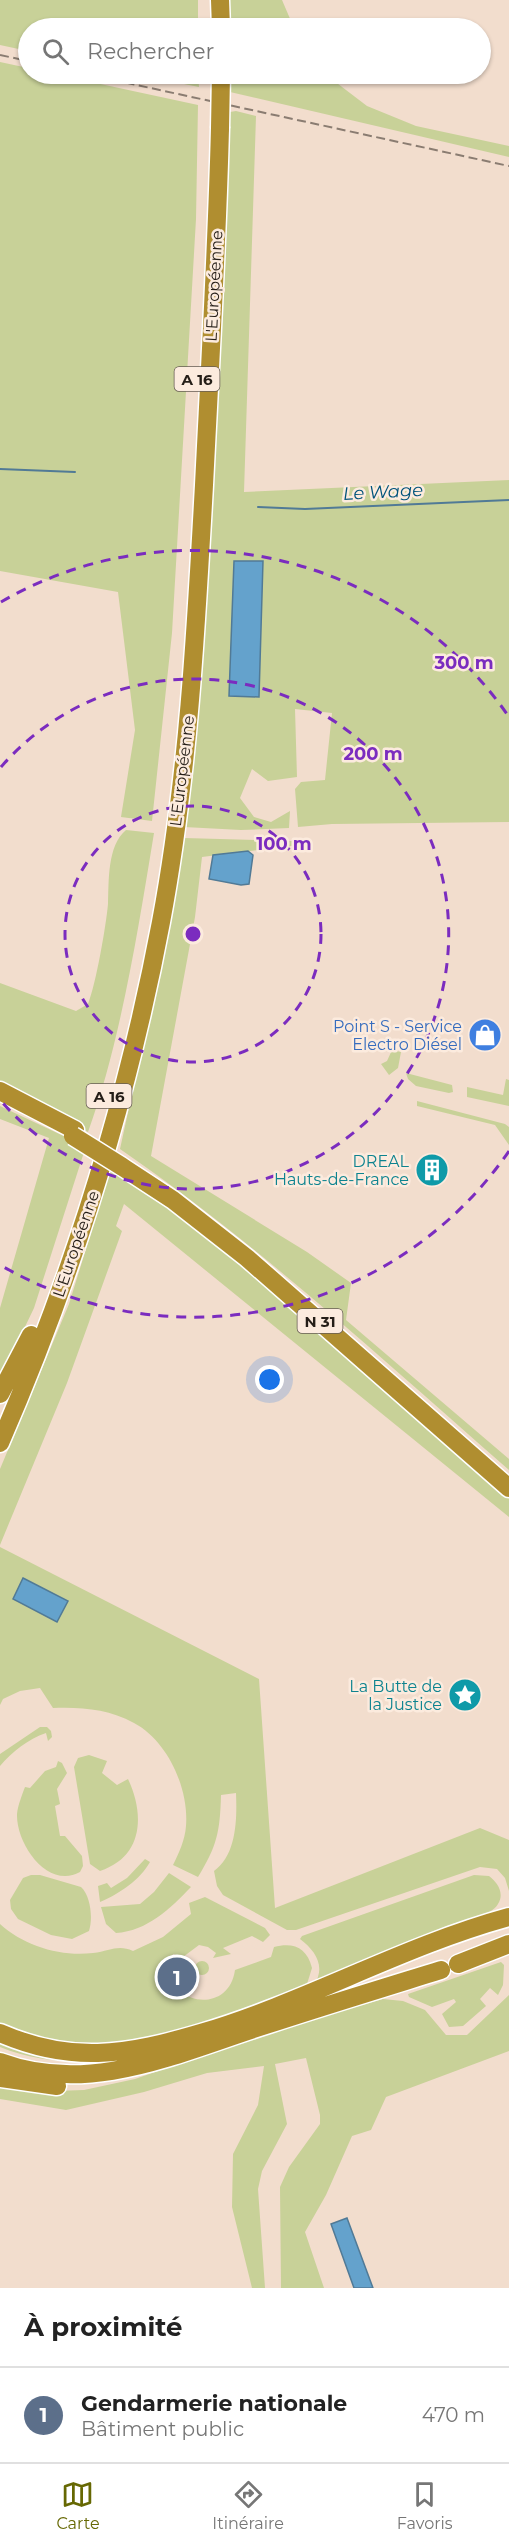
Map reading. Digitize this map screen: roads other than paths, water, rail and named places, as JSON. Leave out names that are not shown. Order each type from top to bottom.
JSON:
[{"type":"highway","points":[[208,0],[208,18]]},
{"type":"highway","points":[[220,0],[221,18]]},
{"type":"highway","name":"L'Européenne","points":[[0,1443],[54,1311],[102,1167],[137,1036],[162,914],[181,791],[194,648],[214,125],[209,84]]},
{"type":"highway","name":"L'Européenne","points":[[0,1412],[32,1335],[76,1209],[112,1087],[140,967],[161,843],[174,737],[184,614],[214,125],[220,84]]},
{"type":"highway","name":"N 31","points":[[1,1093],[74,1133],[195,1209],[252,1254],[509,1479]]},
{"type":"highway","name":"N 31","points":[[122,1163],[247,1258],[509,1488]]},
{"type":"highway","points":[[0,1394],[32,1335]]},
{"type":"highway","points":[[0,2054],[53,2068],[97,2067],[154,2054],[402,1955],[509,1917]]},
{"type":"highway","points":[[0,2062],[47,2074],[84,2075],[139,2066],[450,1967],[509,1944]]},
{"type":"highway","points":[[0,2033],[54,2049],[106,2053],[148,2047],[229,2024]]},
{"type":"highway","points":[[0,2078],[34,2085],[83,2085],[134,2073],[186,2052]]},
{"type":"water","points":[[234,561],[263,561],[259,697],[229,696]]},
{"type":"water","points":[[248,851],[253,855],[249,884],[241,885],[209,879],[213,855]]},
{"type":"water","points":[[23,1578],[68,1601],[57,1622],[13,1599]]},
{"type":"water","points":[[347,2218],[373,2288],[354,2288],[331,2224]]},
{"type":"waterway","name":"Le Wage","points":[[0,469],[75,472]]},
{"type":"waterway","name":"Le Wage","points":[[258,507],[305,509],[509,500]]},
{"type":"railway","points":[[0,55],[18,59]]},
{"type":"railway","points":[[132,84],[509,166]]},
{"type":"place","name":"Point S - Service Electro Diésel","points":[[485,1035]]},
{"type":"place","name":"DREAL Hauts-de-France","points":[[432,1170]]},
{"type":"place","name":"La Butte de la Justice","points":[[465,1695]]},
{"type":"place","name":"Gendarmerie nationale","points":[[177,1977]]}]
